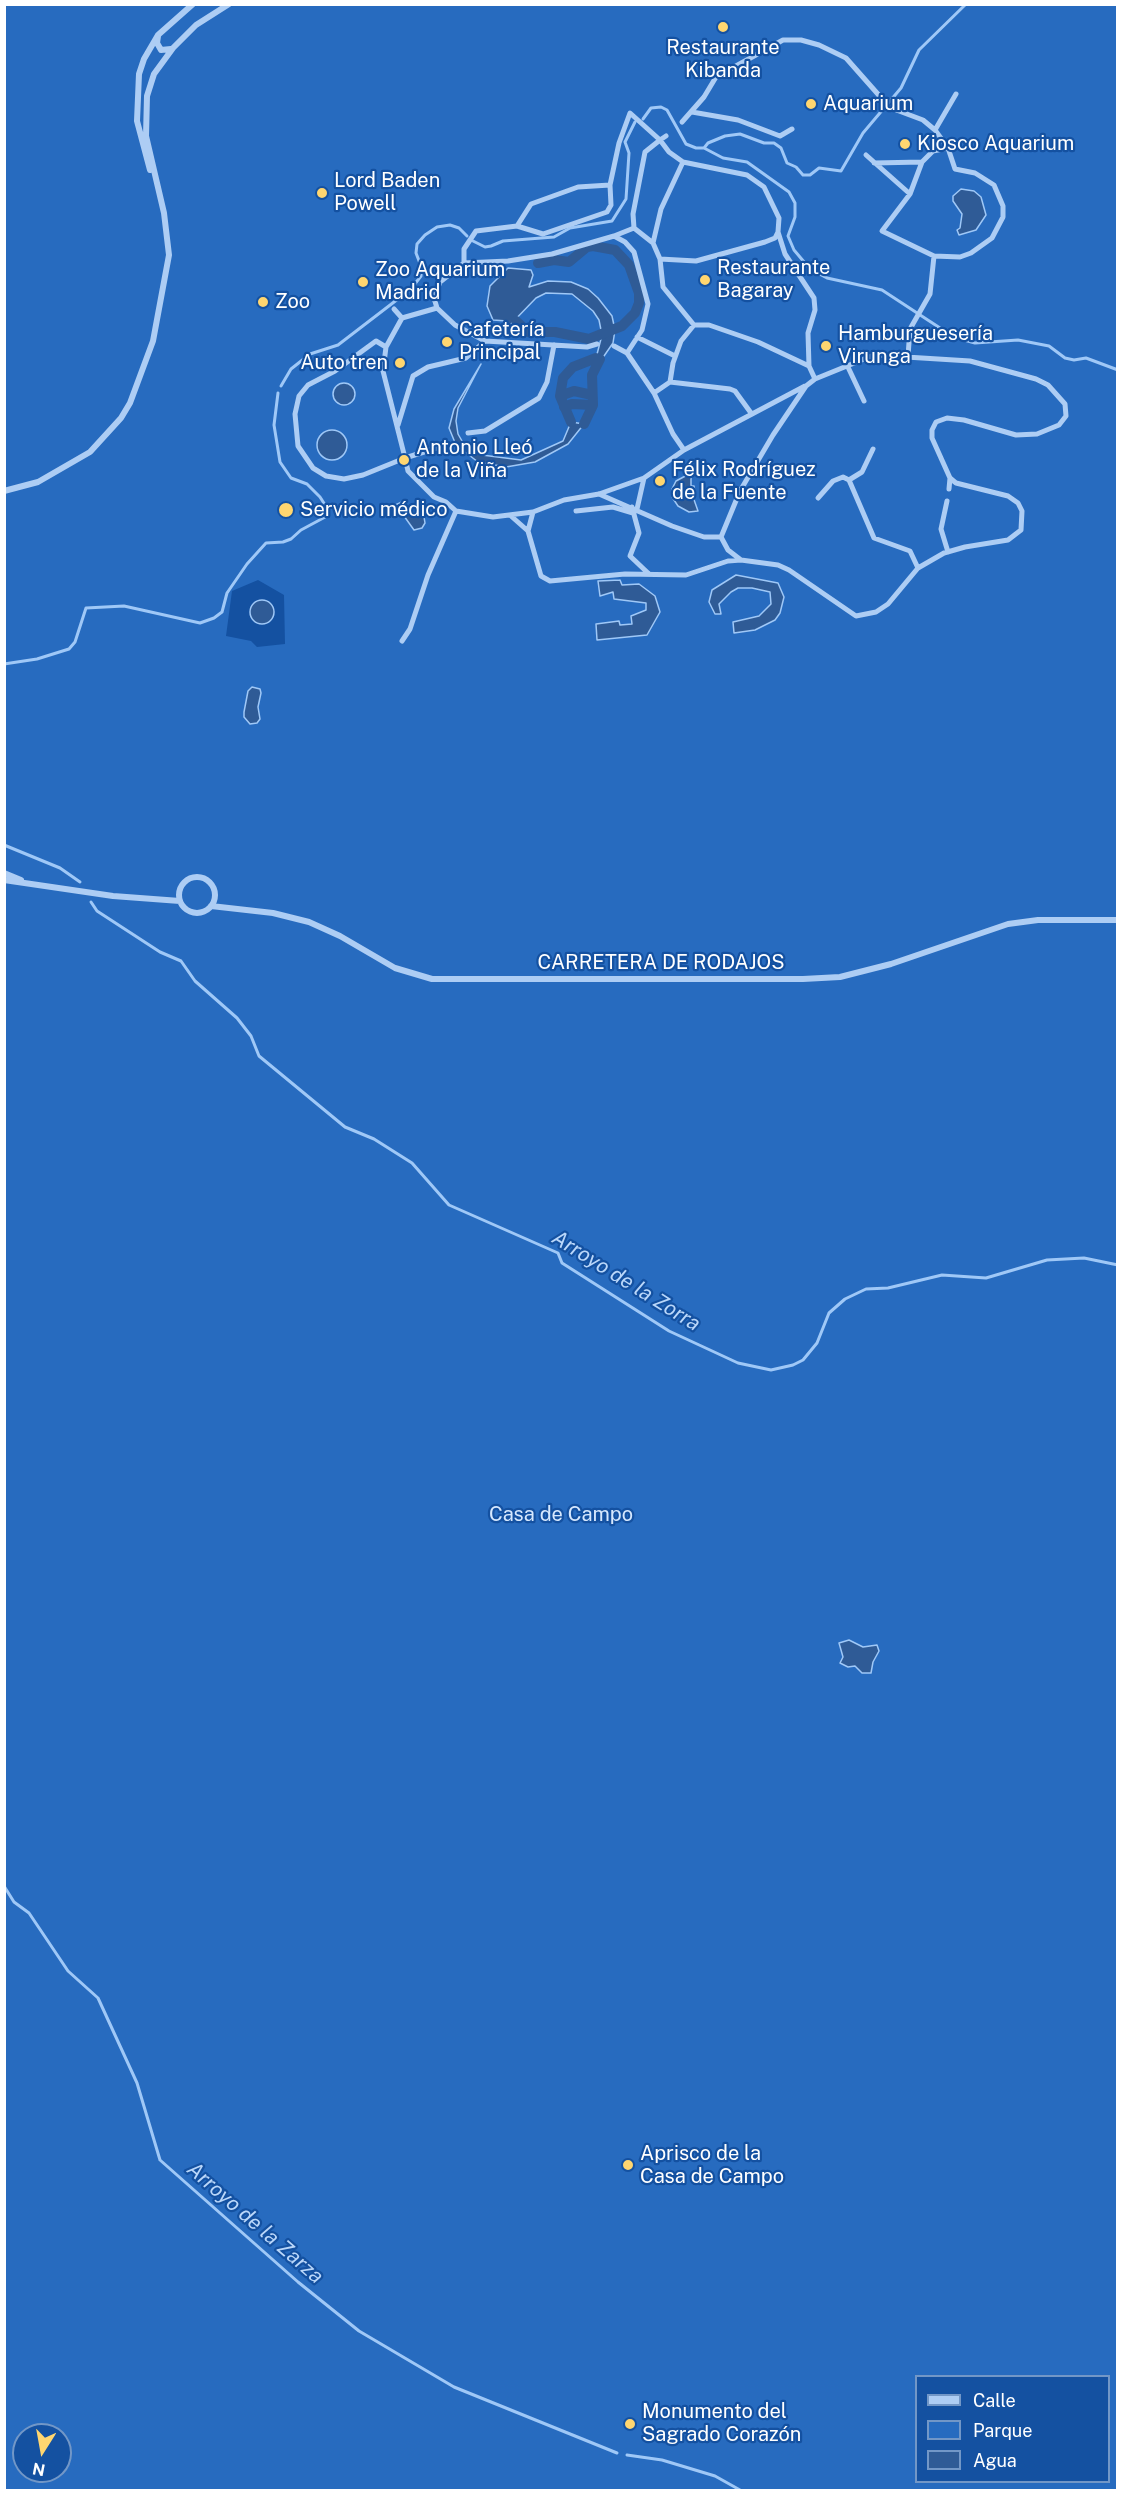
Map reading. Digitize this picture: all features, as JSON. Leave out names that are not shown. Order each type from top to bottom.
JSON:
[{"type":"street","points":[[158,190],[142,144],[137,113],[139,74],[158,35],[192,4]]},
{"type":"street","points":[[4,491],[38,483],[90,452],[121,418],[130,403],[153,341],[165,286],[168,236],[146,136],[147,96],[154,74],[172,48],[196,26],[229,4]]},
{"type":"street","points":[[158,35],[157,43],[161,50],[172,48]]},
{"type":"street","points":[[682,122],[692,112],[716,77],[783,40],[801,40],[819,45],[846,58],[884,101]]},
{"type":"street","points":[[935,130],[956,94]]},
{"type":"street","points":[[891,108],[923,120],[935,130],[948,148],[955,169],[975,173],[994,185],[1003,206],[1003,217],[992,238],[971,253],[960,257],[934,256],[882,231],[910,194],[922,162],[933,151],[948,148]]},
{"type":"street","points":[[692,112],[738,120],[780,136],[792,129]]},
{"type":"street","points":[[464,263],[464,249],[476,231],[517,226],[543,234],[607,212],[611,205],[610,185],[618,143],[630,113],[660,140],[669,152],[683,162],[747,175],[764,187],[779,218],[778,232],[785,254],[814,298],[814,310],[808,333],[809,366],[815,379]]},
{"type":"street","points":[[666,136],[645,152],[633,214],[634,228],[653,243],[660,259],[663,287],[694,325]]},
{"type":"street","points":[[866,155],[910,194]]},
{"type":"street","points":[[653,243],[661,209],[683,162]]},
{"type":"street","points":[[874,163],[922,162]]},
{"type":"street","points":[[517,226],[531,204],[578,187],[610,185]]},
{"type":"street","points":[[597,344],[587,347],[485,341],[455,325],[437,308],[434,298],[440,282],[464,263],[508,261],[552,254],[634,228]]},
{"type":"street","points":[[660,259],[696,261],[765,242],[775,238],[778,232]]},
{"type":"street","points":[[614,236],[625,242],[634,252],[646,289],[648,304],[646,317],[627,353]]},
{"type":"street","points":[[908,356],[910,329],[930,294],[934,256]]},
{"type":"street","points":[[437,308],[402,318],[386,347],[383,371],[408,471],[434,497],[446,502],[456,511],[494,517],[533,512],[564,500],[599,494],[644,478],[684,450],[751,413],[806,386],[815,379],[873,355],[970,361],[1036,379],[1048,385],[1065,404],[1065,416],[1059,425],[1037,434],[1016,435],[964,420],[947,418],[936,422],[932,430],[932,438],[950,478],[956,483],[1008,496],[1017,503],[1022,511],[1021,530],[1008,540],[948,552],[918,568],[888,604],[876,612],[856,616],[789,570],[778,565],[741,560],[728,561],[686,575],[624,574],[550,581],[541,576],[528,531],[533,512]]},
{"type":"street","points":[[394,309],[402,318]]},
{"type":"street","points":[[694,325],[709,325],[725,330],[809,366]]},
{"type":"street","points":[[670,382],[675,356],[681,341],[694,325]]},
{"type":"street","points":[[637,337],[675,356]]},
{"type":"street","points":[[386,347],[376,341],[335,371],[308,385],[298,396],[295,414],[298,446],[312,468],[326,476],[344,479],[443,446]]},
{"type":"street","points":[[398,425],[413,376],[428,367],[466,358],[485,341]]},
{"type":"street","points":[[468,433],[485,431],[539,398],[547,382],[554,345]]},
{"type":"street","points":[[614,346],[627,353],[654,393],[673,434],[684,450]]},
{"type":"street","points":[[847,365],[864,400]]},
{"type":"street","points":[[654,393],[670,382],[733,390],[751,413]]},
{"type":"street","points":[[721,537],[746,482],[773,435],[806,386]]},
{"type":"street","points":[[849,480],[862,472],[873,449]]},
{"type":"street","points":[[818,498],[833,481],[843,477],[849,480],[874,538],[910,551],[918,568]]},
{"type":"street","points":[[644,478],[634,510],[639,533],[630,556],[650,575]]},
{"type":"street","points":[[949,489],[950,478]]},
{"type":"street","points":[[599,494],[704,537],[721,537]]},
{"type":"street","points":[[947,501],[941,529],[948,552]]},
{"type":"street","points":[[576,511],[613,507],[634,510]]},
{"type":"street","points":[[402,641],[410,629],[428,575],[456,511]]},
{"type":"street","points":[[510,516],[528,531]]},
{"type":"street","points":[[721,537],[728,550],[741,560]]},
{"type":"street","points":[[4,873],[30,884]]},
{"type":"street","points":[[200,877],[214,888],[212,906],[197,913],[186,909],[180,901],[180,893],[185,882],[200,877]]},
{"type":"street","points":[[4,880],[113,896],[180,901]]},
{"type":"street","name":"CARRETERA DE RODAJOS","points":[[212,906],[273,913],[309,922],[340,936],[394,968],[432,979],[802,979],[840,977],[891,964],[1008,924],[1038,920],[1118,920]]},
{"type":"green space","name":"Casa de Campo","points":[[4,5],[1117,5],[1117,2490],[5,2490]],"holes":[[[258,580],[284,595],[285,644],[257,647],[251,641],[226,636],[232,591]]]},
{"type":"water","points":[[961,189],[974,191],[981,197],[986,215],[976,230],[959,235],[957,230],[960,228],[962,214],[953,201],[953,196]]},
{"type":"water","points":[[508,268],[531,270],[533,275],[529,287],[548,281],[571,282],[588,289],[598,298],[612,316],[615,330],[613,343],[604,356],[596,358],[602,335],[599,320],[593,311],[572,294],[546,293],[536,298],[508,327],[507,321],[493,320],[487,306],[490,286]]},
{"type":"water","points":[[481,364],[458,408],[456,421],[458,434],[462,441],[482,455],[521,460],[563,441],[571,422],[584,424],[568,444],[535,462],[506,467],[478,462],[456,445],[449,428],[454,409]]},
{"type":"water","points":[[340,383],[348,383],[355,390],[355,398],[348,405],[340,405],[333,398],[333,390]]},
{"type":"water","points":[[332,430],[338,431],[346,439],[346,451],[338,459],[332,460],[326,459],[318,451],[317,445],[318,439],[326,431]]},
{"type":"water","points":[[691,473],[691,486],[694,486],[695,493],[692,494],[698,511],[689,512],[678,506],[672,497],[672,489],[676,481]]},
{"type":"water","points":[[402,502],[409,508],[409,513],[419,513],[424,517],[425,523],[422,528],[414,530],[404,516],[392,513],[393,506]]},
{"type":"water","points":[[736,575],[778,583],[784,597],[780,613],[775,620],[755,630],[734,633],[733,622],[759,616],[771,604],[770,592],[752,588],[738,588],[731,592],[719,604],[721,614],[715,614],[709,602],[712,590]]},
{"type":"water","points":[[620,580],[622,585],[639,584],[655,596],[660,612],[647,635],[597,640],[596,624],[619,621],[620,625],[632,624],[631,616],[646,610],[646,603],[614,599],[613,592],[600,596],[598,581]]},
{"type":"water","points":[[262,600],[270,604],[274,612],[270,620],[262,624],[254,620],[250,612],[254,604]]},
{"type":"water","points":[[252,687],[260,689],[261,693],[258,707],[260,719],[257,723],[250,724],[244,717],[244,712],[248,691]]},
{"type":"water","points":[[849,1640],[863,1647],[877,1645],[879,1651],[873,1662],[871,1673],[862,1673],[855,1666],[848,1667],[840,1663],[843,1657],[839,1643]]},
{"type":"waterway","points":[[643,119],[651,108],[661,107],[667,110],[686,144],[696,148],[704,148],[708,143],[725,136],[740,134],[764,143],[774,143],[781,148],[787,163],[796,167],[803,175],[810,175],[819,168],[841,171],[863,133],[901,88],[919,50],[966,4]]},
{"type":"waterway","points":[[471,240],[485,247],[503,241],[554,237],[570,228],[612,221],[626,199],[629,153],[625,142],[635,122]]},
{"type":"waterway","points":[[704,148],[723,158],[747,162],[789,192],[795,203],[795,217],[788,236],[794,250],[810,269],[827,278],[882,290],[940,328],[964,340],[975,343],[1018,340],[1049,346],[1065,358],[1074,360],[1086,358],[1118,370]]},
{"type":"waterway","points":[[281,386],[291,369],[310,354],[338,345],[411,289],[421,276],[421,266],[416,253],[417,244],[425,235],[437,227],[450,225],[459,228],[467,236]]},
{"type":"waterway","points":[[516,321],[528,332],[555,332],[589,339],[622,326],[635,313],[639,303],[639,293],[629,265],[615,250],[587,247],[569,262],[554,260],[538,263]]},
{"type":"waterway","points":[[571,422],[560,396],[563,378],[573,367],[596,358]]},
{"type":"waterway","points":[[584,424],[593,405],[592,375],[600,359]]},
{"type":"waterway","points":[[560,396],[574,391],[592,395]]},
{"type":"waterway","points":[[4,664],[37,659],[69,649],[75,642],[86,608],[124,606],[200,623],[214,618],[222,612],[227,593],[247,564],[266,543],[291,539],[301,530],[327,516],[327,508],[320,497],[307,484],[291,478],[280,462],[274,425],[278,393]]},
{"type":"waterway","points":[[564,407],[572,404],[593,405]]},
{"type":"waterway","name":"Arroyo de la Zorra","points":[[4,845],[60,868],[80,882]]},
{"type":"waterway","name":"Arroyo de la Zorra","points":[[91,902],[97,911],[160,952],[181,961],[195,981],[237,1018],[251,1036],[259,1056],[345,1127],[374,1139],[412,1163],[449,1205],[558,1253],[562,1263],[669,1331],[738,1363],[771,1370],[803,1360],[817,1343],[829,1313],[845,1299],[866,1289],[888,1288],[942,1275],[986,1278],[1047,1260],[1084,1258],[1118,1265]]},
{"type":"waterway","name":"Arroyo de la Zarza","points":[[4,1886],[14,1902],[29,1913],[68,1971],[98,1998],[137,2083],[160,2160],[298,2282],[359,2331],[454,2387],[617,2453]]},
{"type":"waterway","name":"Arroyo de la Zarza","points":[[627,2455],[662,2460],[715,2476],[740,2490]]},
{"type":"place","name":"Restaurante Kibanda","points":[[723,27]]},
{"type":"place","name":"Aquarium","points":[[811,104]]},
{"type":"place","name":"Kiosco Aquarium","points":[[905,144]]},
{"type":"place","name":"Lord Baden Powell","points":[[322,193]]},
{"type":"place","name":"Restaurante Bagaray","points":[[705,280]]},
{"type":"place","name":"Zoo Aquarium Madrid","points":[[363,282]]},
{"type":"place","name":"Zoo","points":[[263,302]]},
{"type":"place","name":"Cafetería Principal","points":[[447,342]]},
{"type":"place","name":"Hamburguesería Virunga","points":[[826,346]]},
{"type":"place","name":"Auto tren","points":[[400,363]]},
{"type":"place","name":"Antonio Lleó de la Viña","points":[[404,460]]},
{"type":"place","name":"Félix Rodríguez de la Fuente","points":[[660,481]]},
{"type":"place","name":"Servicio médico","points":[[286,510]]},
{"type":"place","name":"Aprisco de la Casa de Campo","points":[[628,2165]]},
{"type":"place","name":"Monumento del Sagrado Corazón","points":[[630,2424]]}]
